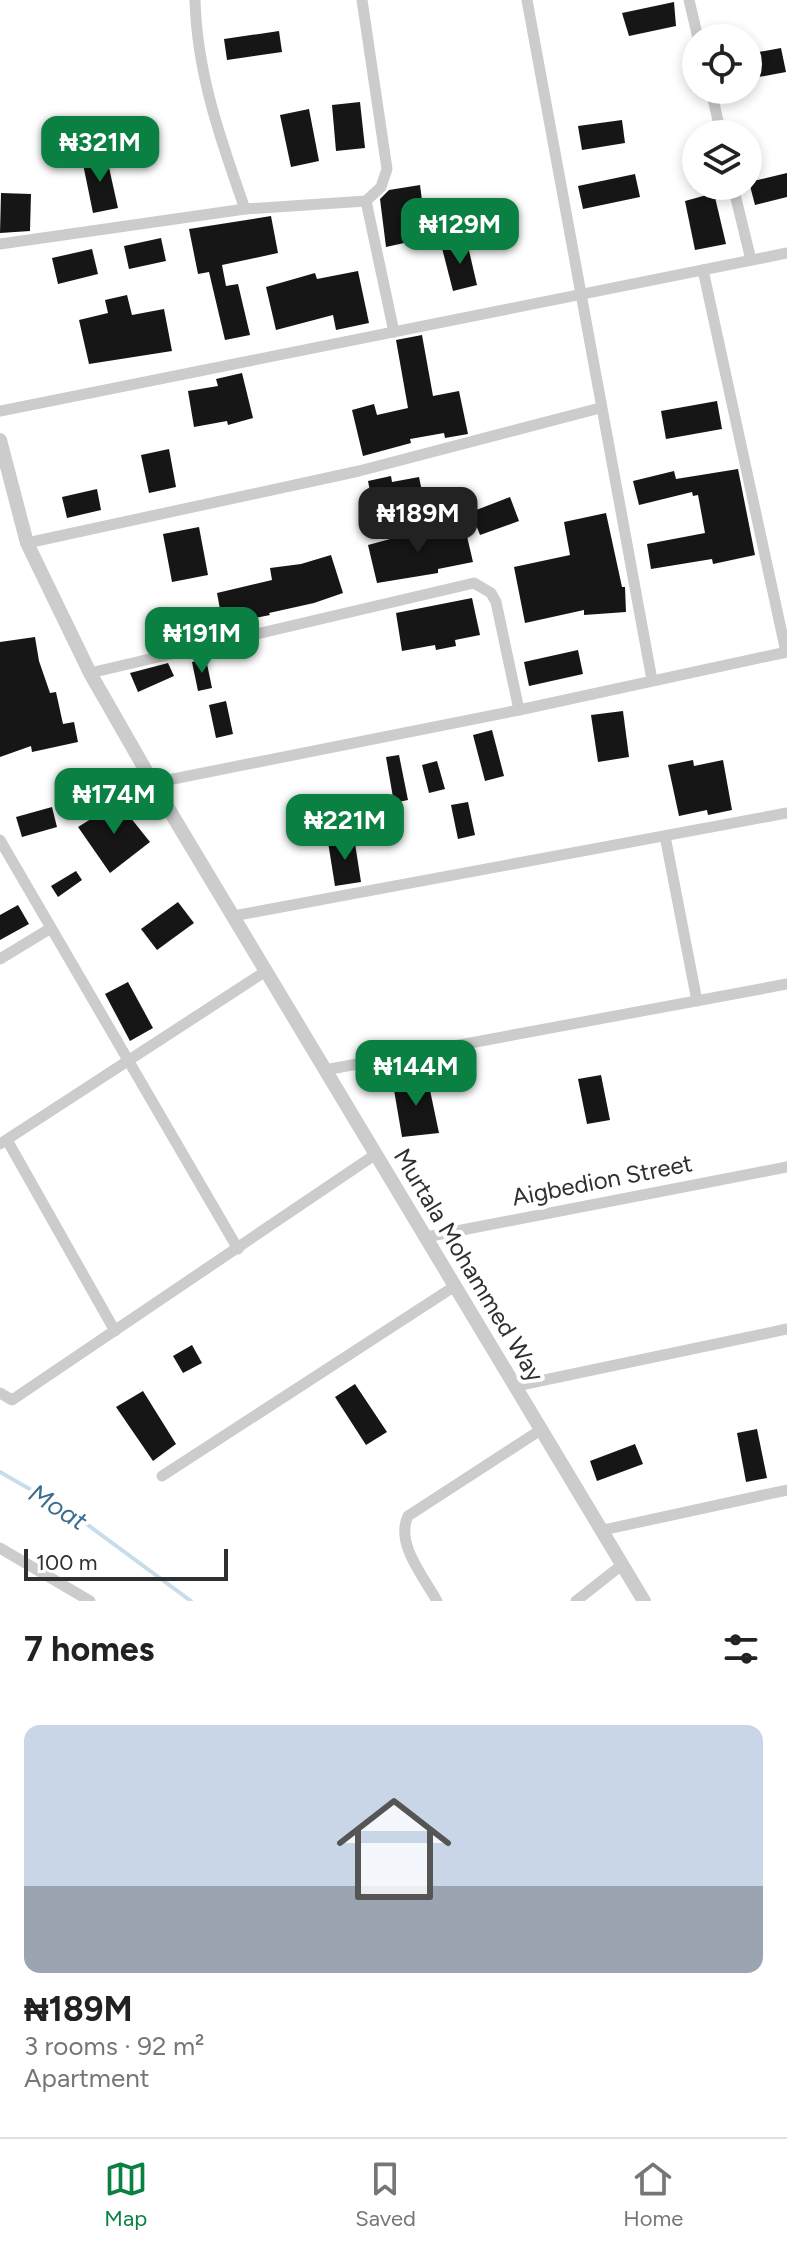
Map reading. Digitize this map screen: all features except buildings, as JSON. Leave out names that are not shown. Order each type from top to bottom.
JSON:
[{"type":"street","points":[[195,0],[196,38],[213,119],[245,209]]},
{"type":"street","points":[[0,244],[245,209],[366,201],[381,187],[387,169],[362,0]]},
{"type":"street","points":[[527,0],[652,680]]},
{"type":"street","points":[[689,0],[695,24]]},
{"type":"street","points":[[736,200],[751,260]]},
{"type":"street","points":[[366,201],[394,332]]},
{"type":"street","points":[[0,411],[787,253]]},
{"type":"street","points":[[153,783],[519,710],[786,652],[703,270]]},
{"type":"street","points":[[27,543],[359,471],[600,408]]},
{"type":"street","name":"Murtala Mohammed Way","points":[[0,440],[27,543],[90,673],[644,1601]]},
{"type":"street","points":[[90,673],[474,583],[491,593],[496,602],[519,710]]},
{"type":"street","points":[[233,916],[787,813]]},
{"type":"street","points":[[665,836],[697,1001]]},
{"type":"street","points":[[0,840],[238,1249]]},
{"type":"street","points":[[0,959],[51,928]]},
{"type":"street","points":[[115,1331],[4,1142],[266,971]]},
{"type":"street","points":[[325,1070],[787,984]]},
{"type":"street","points":[[0,1393],[12,1400],[376,1154]]},
{"type":"street","name":"Aigbedion Street","points":[[426,1237],[787,1167]]},
{"type":"street","points":[[162,1476],[455,1286]]},
{"type":"street","points":[[516,1386],[787,1329]]},
{"type":"street","points":[[437,1601],[404,1540],[403,1526],[408,1516],[542,1429]]},
{"type":"street","points":[[603,1530],[787,1490]]},
{"type":"street","points":[[2,1552],[90,1601]]},
{"type":"street","points":[[576,1601],[623,1564]]},
{"type":"waterway","name":"Moat","points":[[0,1472],[73,1514],[191,1601]]}]
